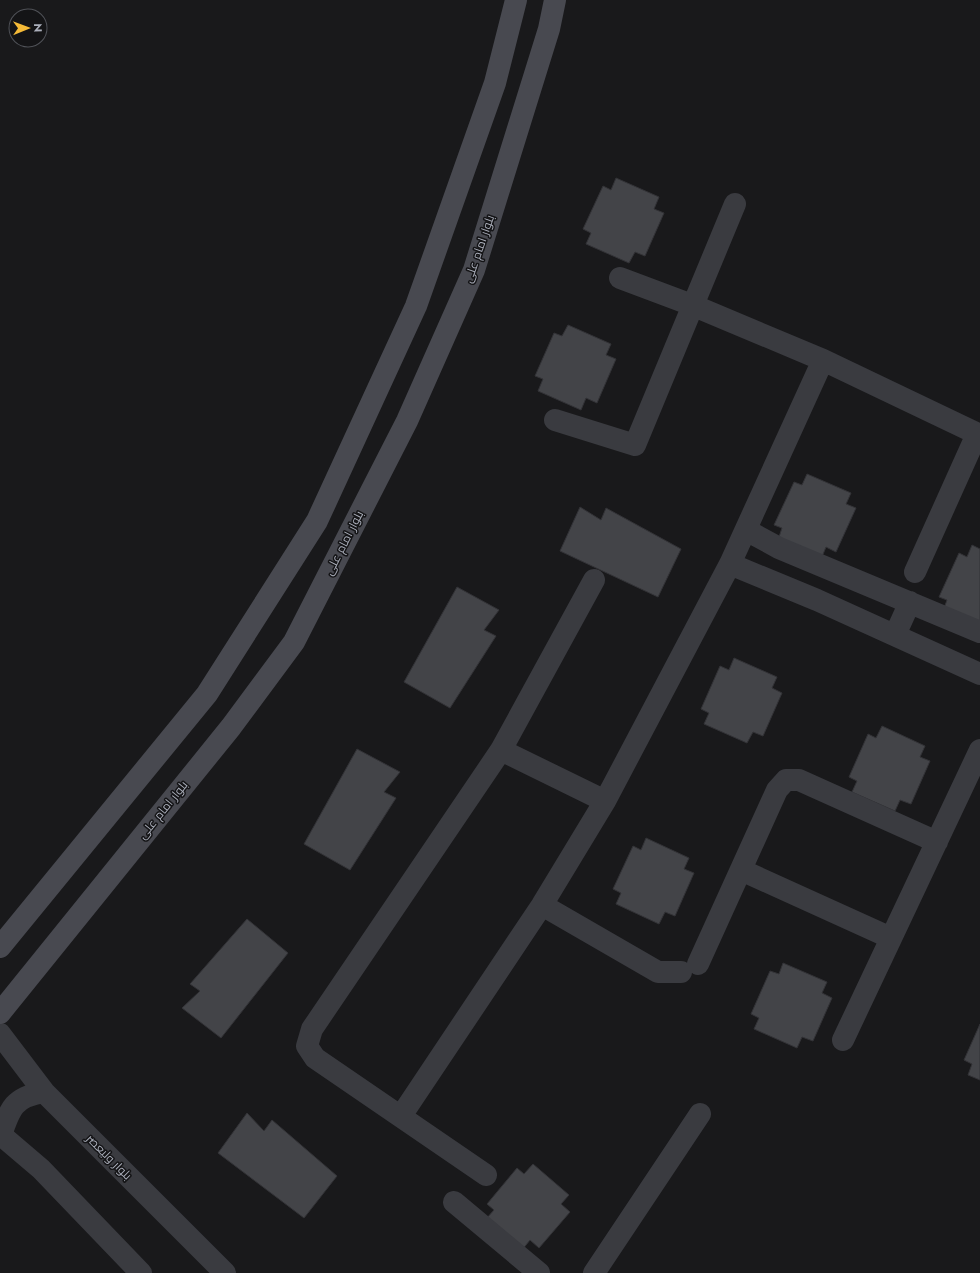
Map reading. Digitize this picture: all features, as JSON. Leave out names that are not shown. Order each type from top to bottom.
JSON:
[{"type":"main road","points":[[0,947],[206,694],[317,521],[416,306],[494,83],[516,0]]},
{"type":"main road","name":"بلوار امام علی","points":[[0,1013],[231,727],[294,642],[407,421],[474,270],[549,30],[555,0]]},
{"type":"street","points":[[555,420],[635,445],[735,204]]},
{"type":"street","points":[[620,278],[692,305],[823,360],[979,434],[915,572]]},
{"type":"street","points":[[401,1116],[542,905],[605,801],[730,564],[823,360]]},
{"type":"street","points":[[746,530],[779,548],[980,632]]},
{"type":"street","points":[[730,564],[895,635],[980,674]]},
{"type":"street","points":[[486,1175],[316,1058],[307,1046],[312,1029],[501,750],[594,580]]},
{"type":"street","points":[[895,635],[910,602]]},
{"type":"street","points":[[501,750],[605,801]]},
{"type":"street","points":[[843,1040],[980,750]]},
{"type":"street","points":[[542,905],[658,972],[689,968],[741,870],[777,790],[786,780],[799,780],[937,842]]},
{"type":"street","points":[[741,870],[891,938]]},
{"type":"street","name":"بلوار ولیعصر","points":[[0,1034],[44,1092],[225,1273]]},
{"type":"street","points":[[44,1092],[28,1095],[15,1104],[7,1117],[0,1134],[41,1169],[141,1273]]},
{"type":"street","points":[[594,1273],[700,1114]]},
{"type":"street","points":[[454,1202],[539,1273]]},
{"type":"building","points":[[616,178],[659,197],[654,209],[664,213],[645,256],[635,252],[629,263],[586,244],[591,233],[583,229],[603,186],[611,190]]},
{"type":"building","points":[[568,325],[611,344],[606,355],[616,359],[597,403],[586,398],[581,410],[538,391],[543,379],[535,376],[554,333],[562,336]]},
{"type":"building","points":[[807,474],[851,493],[846,504],[856,508],[836,552],[826,547],[821,559],[778,540],[782,528],[774,525],[794,482],[802,485]]},
{"type":"building","points":[[580,507],[601,520],[606,508],[681,549],[658,597],[560,551]]},
{"type":"building","points":[[972,545],[980,549],[980,628],[943,611],[947,600],[939,597],[959,553],[967,557]]},
{"type":"building","points":[[457,587],[499,610],[484,630],[496,636],[450,708],[404,682]]},
{"type":"building","points":[[734,658],[777,677],[772,688],[782,693],[763,736],[753,732],[747,743],[704,724],[709,713],[701,709],[720,666],[729,670]]},
{"type":"building","points":[[882,726],[925,746],[920,757],[930,761],[911,804],[900,800],[895,811],[852,792],[857,781],[849,777],[868,734],[876,738]]},
{"type":"building","points":[[357,749],[400,772],[384,792],[396,798],[350,870],[304,844]]},
{"type":"building","points":[[646,838],[689,858],[684,869],[694,873],[675,916],[665,912],[659,924],[616,904],[621,893],[613,889],[633,846],[641,850]]},
{"type":"building","points":[[247,919],[288,953],[221,1038],[182,1008],[200,991],[190,984]]},
{"type":"building","points":[[783,963],[827,982],[822,993],[832,998],[813,1041],[802,1037],[797,1048],[754,1029],[759,1018],[751,1014],[770,971],[779,974]]},
{"type":"building","points":[[980,1024],[980,1080],[968,1075],[972,1064],[964,1060]]},
{"type":"building","points":[[247,1113],[264,1131],[272,1120],[337,1176],[304,1218],[218,1153]]},
{"type":"building","points":[[533,1164],[569,1195],[561,1204],[570,1212],[539,1248],[530,1240],[522,1250],[486,1219],[494,1210],[487,1204],[517,1168],[524,1174]]}]
